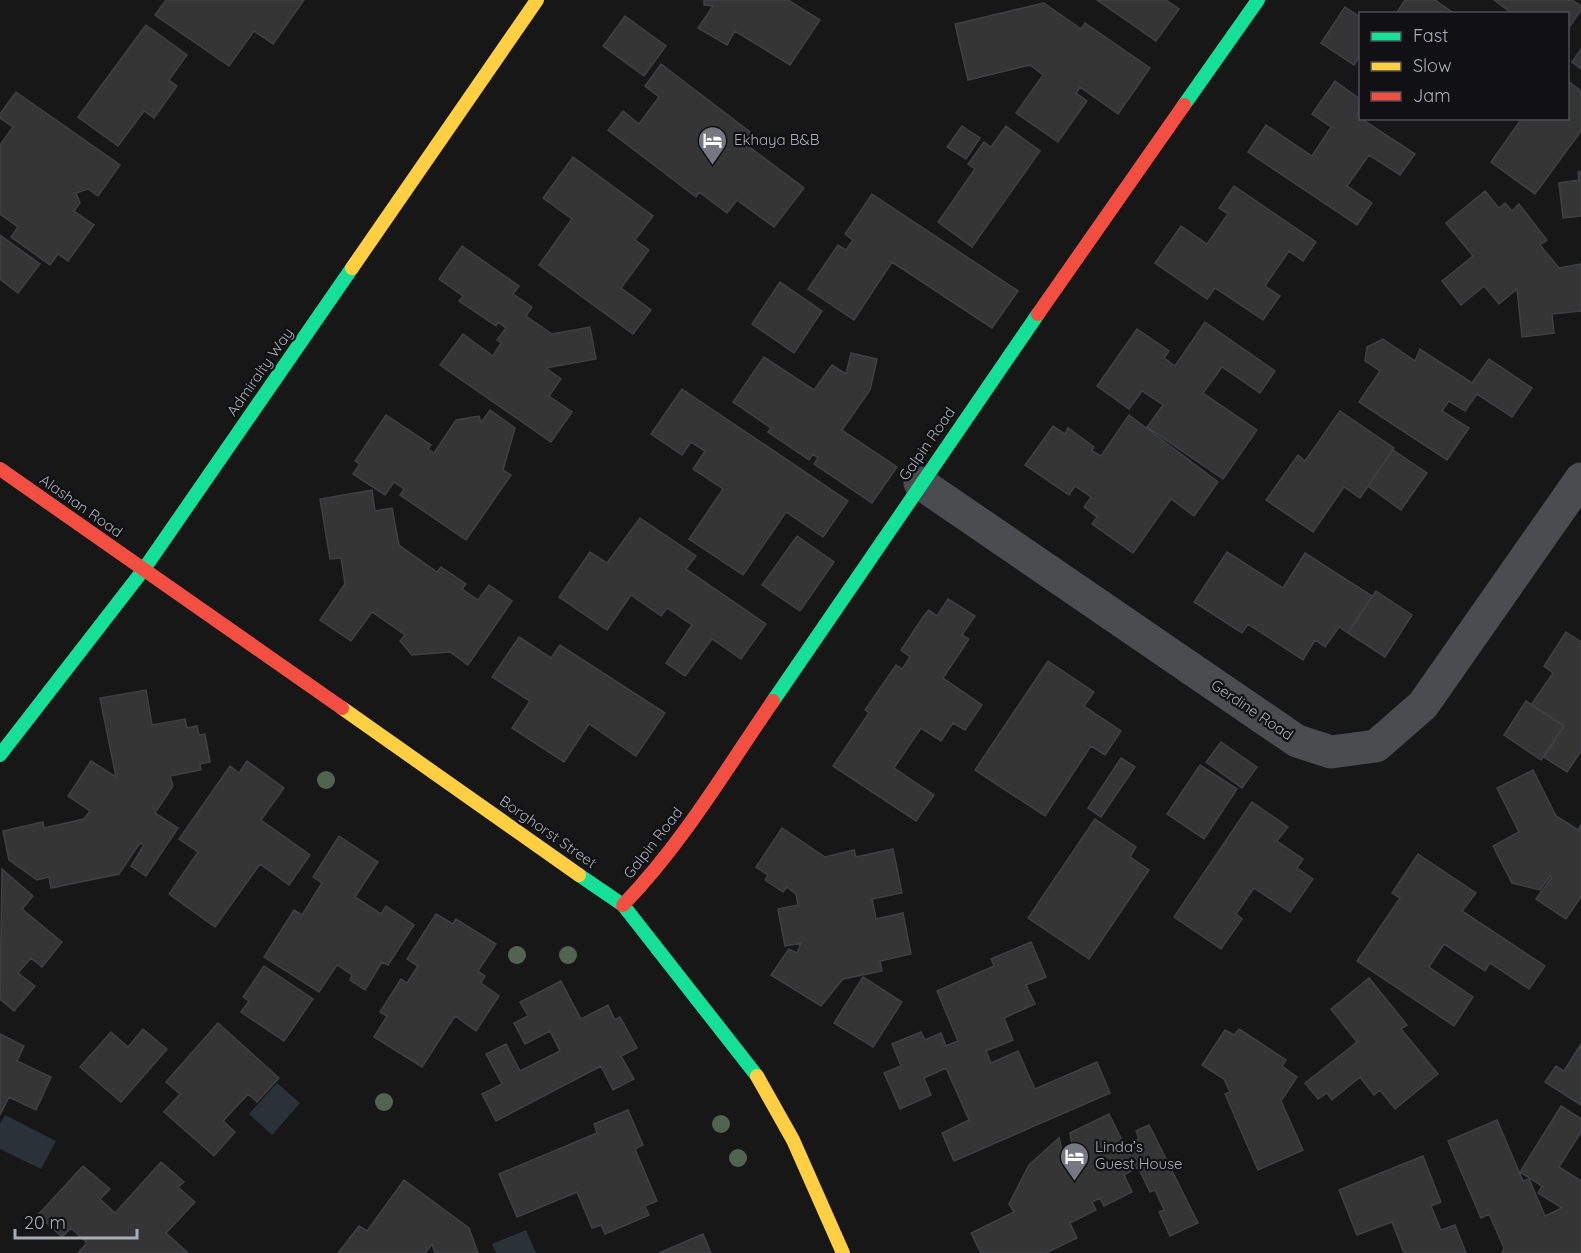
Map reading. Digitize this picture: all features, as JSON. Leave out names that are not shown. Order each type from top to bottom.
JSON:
[{"type":"street","name":"Admiralty Way","points":[[0,755],[144,569],[537,0]]},
{"type":"street","name":"Galpin Road","points":[[623,905],[654,873],[680,840],[920,483],[1258,0]]},
{"type":"street","name":"Alashan Road","points":[[0,469],[144,569]]},
{"type":"street","name":"Gerdine Road","points":[[920,483],[1297,741],[1331,752],[1376,746],[1423,705],[1581,479]]},
{"type":"street","name":"Borghorst Street","points":[[144,569],[623,905],[753,1069],[793,1140],[843,1253]]},
{"type":"shaded area","points":[[277,1083],[300,1103],[272,1135],[249,1114]]},
{"type":"shaded area","points":[[5,1115],[56,1141],[41,1169],[0,1149],[0,1124]]},
{"type":"shaded area","points":[[526,1230],[536,1253],[496,1253],[492,1244]]},
{"type":"building","points":[[166,0],[304,0],[273,44],[254,31],[229,66],[155,15]]},
{"type":"building","points":[[704,0],[788,0],[820,20],[790,65],[735,31],[727,45],[698,28],[713,6],[704,5]]},
{"type":"building","points":[[1097,0],[1166,0],[1179,9],[1156,41]]},
{"type":"building","points":[[1405,0],[1435,0],[1452,12],[1397,12]]},
{"type":"building","points":[[1494,0],[1572,0],[1581,6],[1581,10],[1569,28],[1569,12],[1510,12]]},
{"type":"building","points":[[1044,3],[1081,29],[1085,23],[1150,68],[1118,114],[1080,87],[1076,93],[1087,101],[1058,142],[1016,113],[1043,75],[1030,65],[968,80],[955,24]]},
{"type":"building","points":[[1345,7],[1359,16],[1359,57],[1354,65],[1321,43]]},
{"type":"building","points":[[625,16],[666,46],[644,76],[603,46]]},
{"type":"building","points":[[146,25],[187,55],[169,80],[177,86],[154,118],[144,111],[118,146],[78,117]]},
{"type":"building","points":[[1581,49],[1581,69],[1572,62]]},
{"type":"building","name":"Ekhaya B&B","points":[[661,64],[750,132],[743,142],[804,188],[774,227],[737,200],[727,213],[699,192],[696,197],[608,130],[623,111],[639,124],[659,97],[645,86]]},
{"type":"building","points":[[1335,81],[1359,98],[1359,120],[1363,120],[1415,154],[1400,175],[1369,155],[1347,186],[1372,203],[1357,225],[1248,152],[1266,125],[1312,156],[1331,127],[1312,114]]},
{"type":"building","points":[[1569,82],[1581,91],[1581,131],[1535,194],[1491,162],[1521,120],[1569,120]]},
{"type":"building","points":[[16,92],[120,165],[98,196],[88,189],[76,193],[80,203],[74,211],[94,225],[68,261],[58,254],[50,265],[11,237],[18,227],[0,214],[0,145],[13,127],[0,118],[0,114]]},
{"type":"building","points":[[962,126],[980,138],[966,159],[947,147]]},
{"type":"building","points":[[1006,126],[1040,151],[972,247],[938,222],[975,169],[968,164],[984,142],[991,147]]},
{"type":"building","points":[[573,157],[653,216],[635,240],[649,250],[621,288],[651,310],[633,334],[539,265],[572,219],[543,198]]},
{"type":"building","points":[[1581,171],[1581,216],[1563,218],[1559,183],[1579,180],[1578,172]]},
{"type":"building","points":[[1234,186],[1316,242],[1303,261],[1289,251],[1265,286],[1280,296],[1263,320],[1215,288],[1207,299],[1155,263],[1181,226],[1207,244],[1228,214],[1219,208]]},
{"type":"building","points":[[1485,191],[1499,208],[1505,203],[1512,211],[1519,204],[1547,240],[1540,245],[1559,268],[1581,264],[1581,311],[1552,314],[1554,333],[1522,337],[1517,289],[1499,304],[1484,286],[1461,305],[1442,281],[1473,256],[1446,223]]},
{"type":"building","points":[[872,194],[1018,291],[992,328],[892,262],[854,320],[808,289],[838,245],[846,250],[853,240],[845,234]]},
{"type":"building","points":[[0,235],[40,264],[18,293],[0,279]]},
{"type":"building","points":[[462,246],[519,286],[513,294],[532,307],[526,316],[552,334],[590,327],[596,359],[546,368],[561,379],[549,396],[572,412],[551,442],[440,365],[463,334],[493,356],[501,343],[497,340],[506,328],[498,322],[496,326],[459,301],[463,296],[439,279]]},
{"type":"building","points":[[780,282],[822,311],[794,353],[752,324]]},
{"type":"building","points":[[1205,322],[1275,371],[1260,393],[1222,367],[1203,393],[1257,430],[1223,479],[1147,427],[1163,405],[1142,391],[1129,409],[1097,386],[1137,329],[1169,351],[1164,358],[1175,366]]},
{"type":"building","points":[[1383,339],[1415,361],[1420,349],[1472,383],[1489,359],[1532,388],[1512,417],[1477,394],[1465,411],[1449,401],[1442,411],[1469,428],[1447,460],[1359,402],[1380,371],[1365,361],[1367,347]]},
{"type":"building","points":[[851,353],[877,359],[870,390],[842,430],[897,467],[872,503],[814,464],[818,458],[813,454],[809,460],[768,432],[771,428],[733,402],[764,357],[814,390],[832,365],[846,374]]},
{"type":"building","points":[[682,389],[848,501],[823,537],[786,512],[743,575],[689,539],[723,489],[693,469],[705,451],[691,442],[682,455],[651,434]]},
{"type":"building","points":[[490,410],[515,428],[503,470],[511,475],[466,540],[400,495],[404,489],[394,482],[385,495],[353,474],[360,464],[355,461],[386,415],[431,445],[428,449],[434,453],[456,420],[479,416],[481,423]]},
{"type":"building","points":[[1340,411],[1394,448],[1360,498],[1344,487],[1313,532],[1266,500],[1298,455],[1305,461]]},
{"type":"building","points":[[1129,415],[1218,482],[1194,516],[1171,499],[1133,553],[1092,524],[1097,517],[1084,507],[1091,497],[1075,486],[1069,495],[1025,465],[1053,426],[1065,434],[1068,428],[1094,447],[1092,451],[1101,456]]},
{"type":"building","points":[[1393,450],[1427,473],[1401,510],[1368,486]]},
{"type":"building","points":[[372,490],[375,511],[392,508],[399,545],[437,572],[441,567],[466,584],[462,589],[478,600],[489,585],[512,601],[468,665],[450,652],[412,655],[400,641],[405,635],[372,612],[351,641],[320,620],[345,584],[341,558],[330,559],[320,499]]},
{"type":"building","points":[[640,518],[696,556],[686,569],[766,624],[741,659],[712,639],[685,676],[666,663],[692,625],[667,608],[661,616],[631,595],[607,630],[559,597],[590,552],[607,563]]},
{"type":"building","points":[[797,536],[834,562],[800,611],[762,585]]},
{"type":"building","points":[[1227,552],[1283,588],[1305,553],[1372,596],[1348,633],[1339,627],[1325,647],[1315,640],[1303,660],[1248,624],[1242,633],[1194,602]]},
{"type":"building","points":[[1376,591],[1412,615],[1385,657],[1348,633]]},
{"type":"building","points":[[948,599],[975,616],[962,635],[969,639],[943,678],[982,705],[965,730],[953,723],[941,741],[921,728],[894,768],[934,795],[916,821],[833,766],[869,713],[865,710],[896,665],[902,669],[910,657],[901,650],[923,617],[929,610],[937,616]]},
{"type":"building","points":[[1566,632],[1581,642],[1581,751],[1567,772],[1544,757],[1564,726],[1531,705],[1553,673],[1544,666]]},
{"type":"building","points":[[519,637],[551,658],[560,645],[665,713],[636,756],[589,724],[564,762],[512,728],[530,701],[492,677]]},
{"type":"building","points":[[1048,661],[1094,692],[1084,706],[1121,731],[1105,755],[1091,746],[1045,816],[975,770]]},
{"type":"building","points":[[146,690],[152,725],[185,719],[187,728],[197,726],[199,735],[205,734],[210,762],[200,764],[201,770],[170,776],[173,786],[155,813],[178,828],[146,876],[131,866],[144,845],[140,843],[119,874],[51,888],[49,877],[37,880],[9,860],[3,831],[43,822],[44,828],[84,819],[90,811],[68,796],[91,761],[116,777],[100,698]]},
{"type":"building","points":[[1526,701],[1564,726],[1541,760],[1504,735]]},
{"type":"building","points":[[1221,742],[1257,767],[1242,788],[1206,762]]},
{"type":"building","points":[[1121,758],[1135,767],[1101,817],[1088,808]]},
{"type":"building","points":[[247,761],[284,788],[261,820],[310,855],[289,885],[260,864],[215,927],[169,894],[198,852],[179,839],[230,766],[239,773]]},
{"type":"building","points":[[1200,765],[1237,789],[1204,839],[1167,814]]},
{"type":"building","points":[[1533,770],[1556,816],[1578,830],[1581,825],[1581,897],[1566,919],[1536,899],[1552,877],[1550,876],[1540,890],[1512,883],[1493,846],[1519,832],[1497,788]]},
{"type":"building","points":[[1252,802],[1288,827],[1277,841],[1303,859],[1297,868],[1313,879],[1290,912],[1254,888],[1236,914],[1242,919],[1221,949],[1174,917]]},
{"type":"building","points":[[1095,819],[1136,847],[1130,857],[1149,870],[1089,959],[1028,918]]},
{"type":"building","points":[[782,828],[825,857],[854,850],[856,857],[893,849],[902,893],[872,899],[876,919],[903,913],[911,954],[880,961],[882,971],[843,979],[821,1006],[771,975],[789,949],[797,953],[801,943],[785,946],[778,909],[798,905],[796,894],[787,887],[783,892],[765,880],[768,875],[756,867]]},
{"type":"building","points":[[339,836],[378,862],[355,897],[381,914],[386,906],[414,925],[388,965],[382,962],[365,990],[350,980],[352,975],[337,965],[319,992],[264,957],[294,910],[302,915],[322,883],[313,877]]},
{"type":"building","points":[[1418,854],[1476,893],[1462,911],[1545,966],[1529,989],[1490,963],[1485,971],[1444,944],[1429,967],[1473,997],[1454,1026],[1357,961],[1400,898],[1392,893]]},
{"type":"building","points":[[2,869],[33,896],[22,909],[62,942],[42,967],[31,958],[18,973],[35,986],[14,1011],[0,999]]},
{"type":"building","points":[[436,914],[453,924],[456,919],[496,944],[478,971],[485,976],[481,983],[499,996],[476,1031],[455,1016],[422,1067],[374,1037],[387,1016],[380,1012],[401,979],[407,983],[418,966],[407,959]]},
{"type":"building","points":[[1031,942],[1046,977],[1026,985],[1035,1004],[1004,1018],[1013,1040],[986,1051],[991,1063],[1018,1051],[1035,1089],[1097,1062],[1110,1093],[954,1161],[942,1133],[969,1120],[946,1068],[924,1078],[931,1095],[900,1109],[884,1073],[901,1066],[892,1044],[921,1032],[925,1040],[941,1033],[946,1046],[958,1041],[937,991],[994,966],[991,959]]},
{"type":"building","points":[[264,966],[313,999],[284,1041],[241,1012],[249,1001],[243,997]]},
{"type":"building","points":[[863,977],[902,1002],[873,1047],[834,1023]]},
{"type":"building","points":[[1369,978],[1407,1025],[1401,1029],[1438,1074],[1395,1109],[1380,1090],[1374,1095],[1360,1077],[1332,1100],[1327,1093],[1318,1099],[1305,1083],[1357,1042],[1331,1009]]},
{"type":"building","points":[[561,981],[581,1019],[608,1005],[615,1020],[620,1017],[637,1048],[621,1056],[634,1079],[613,1090],[601,1066],[496,1121],[482,1094],[502,1084],[486,1054],[506,1044],[520,1071],[560,1051],[550,1031],[525,1044],[514,1023],[528,1016],[520,1002]]},
{"type":"building","points":[[218,1023],[279,1078],[257,1102],[248,1094],[223,1121],[235,1132],[214,1156],[164,1112],[180,1094],[166,1082]]},
{"type":"building","points":[[143,1029],[167,1049],[121,1102],[80,1067],[111,1032],[128,1047]]},
{"type":"building","points":[[1239,1029],[1286,1060],[1282,1066],[1297,1077],[1281,1101],[1303,1150],[1258,1170],[1225,1094],[1230,1092],[1224,1079],[1202,1065],[1225,1030],[1234,1035]]},
{"type":"building","points":[[0,1034],[24,1046],[17,1061],[51,1077],[36,1110],[9,1097],[0,1115]]},
{"type":"building","points":[[1581,1044],[1581,1105],[1545,1082],[1556,1066],[1564,1071]]},
{"type":"building","points":[[1561,1106],[1581,1119],[1581,1132],[1559,1167],[1581,1181],[1581,1253],[1502,1253],[1504,1248],[1489,1214],[1481,1218],[1448,1141],[1497,1120],[1523,1181],[1529,1179],[1545,1216],[1562,1208],[1538,1193],[1542,1186],[1520,1172]]},
{"type":"building","points":[[628,1110],[643,1145],[635,1149],[657,1201],[645,1206],[649,1215],[605,1234],[601,1225],[592,1228],[577,1192],[517,1217],[499,1174],[597,1133],[594,1124]]},
{"type":"building","name":"Linda’s Guest House","points":[[1109,1114],[1125,1146],[1139,1139],[1136,1131],[1149,1125],[1198,1223],[1170,1236],[1159,1212],[1164,1210],[1155,1190],[1150,1192],[1138,1167],[1124,1175],[1132,1192],[1104,1206],[1100,1198],[1092,1202],[1096,1210],[1070,1223],[1077,1238],[1046,1253],[981,1253],[971,1233],[1014,1212],[1009,1204],[1029,1165],[1059,1138],[1066,1168],[1075,1163],[1070,1133]]},
{"type":"building","points":[[1423,1156],[1441,1202],[1431,1206],[1441,1230],[1455,1225],[1466,1253],[1404,1253],[1392,1222],[1357,1235],[1339,1190]]},
{"type":"building","points":[[161,1162],[184,1182],[178,1187],[195,1202],[166,1233],[188,1253],[78,1253],[87,1243],[71,1228],[62,1237],[38,1215],[83,1166],[110,1189],[100,1199],[115,1213]]},
{"type":"building","points":[[404,1180],[469,1228],[478,1253],[435,1253],[432,1244],[425,1253],[338,1253],[359,1226],[367,1231]]},
{"type":"building","points":[[703,1234],[711,1253],[659,1253]]},
{"type":"traffic: fast","points":[[1184,105],[1258,0]]},
{"type":"traffic: fast","points":[[0,755],[144,569],[352,268]]},
{"type":"traffic: fast","points":[[773,701],[1038,314]]},
{"type":"traffic: fast","points":[[579,875],[623,905],[757,1076]]},
{"type":"traffic: slow","points":[[352,268],[537,0]]},
{"type":"traffic: slow","points":[[342,708],[579,875]]},
{"type":"traffic: slow","points":[[757,1076],[793,1140],[843,1253]]},
{"type":"traffic: jam","points":[[1038,314],[1184,105]]},
{"type":"traffic: jam","points":[[0,469],[342,708]]},
{"type":"traffic: jam","points":[[623,905],[684,832],[773,701]]},
{"type":"place","name":"Ekhaya B&B","points":[[713,166]]},
{"type":"place","name":"Linda’s Guest House","points":[[1074,1182]]}]
